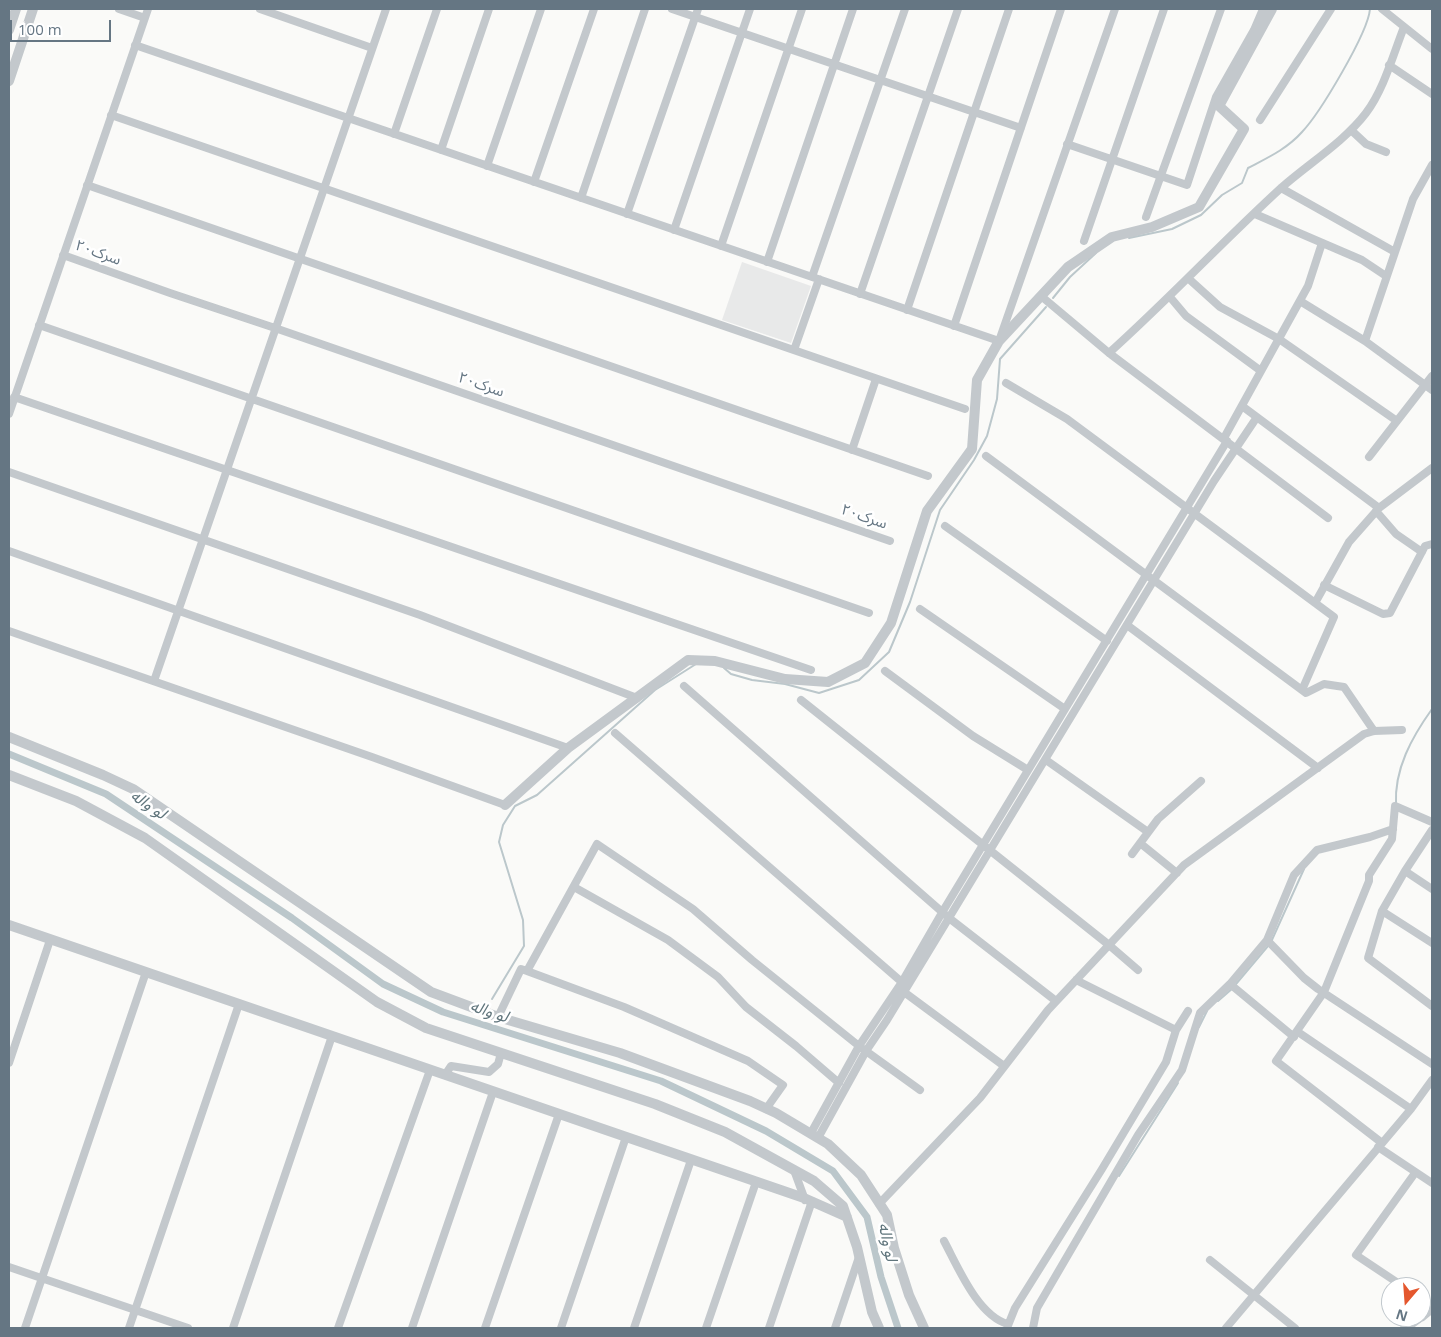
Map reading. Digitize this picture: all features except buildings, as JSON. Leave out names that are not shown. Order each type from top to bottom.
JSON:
[{"type":"street","points":[[9,30],[16,9]]},
{"type":"street","points":[[9,81],[33,9]]},
{"type":"street","points":[[119,9],[145,18]]},
{"type":"street","points":[[9,414],[148,9]]},
{"type":"street","points":[[260,9],[372,48]]},
{"type":"street","points":[[154,681],[386,9]]},
{"type":"street","points":[[394,134],[437,9]]},
{"type":"street","points":[[441,150],[489,9]]},
{"type":"street","points":[[487,166],[541,9]]},
{"type":"street","points":[[534,182],[594,9]]},
{"type":"street","points":[[581,198],[645,9]]},
{"type":"street","points":[[672,9],[697,13],[742,33],[1020,128]]},
{"type":"street","points":[[674,230],[750,9]]},
{"type":"street","points":[[722,246],[802,9]]},
{"type":"street","points":[[767,262],[853,9]]},
{"type":"street","points":[[794,350],[815,278],[905,9]]},
{"type":"street","points":[[860,294],[958,9]]},
{"type":"street","points":[[907,310],[1009,9]]},
{"type":"street","points":[[954,326],[1061,9]]},
{"type":"street","points":[[9,631],[363,753],[505,805],[568,748],[688,660],[715,662],[785,679],[828,682],[865,663],[891,623],[927,511],[972,449],[978,380],[999,341],[1115,9]]},
{"type":"street","points":[[1084,241],[1164,9]]},
{"type":"street","points":[[1146,217],[1221,9]]},
{"type":"street","points":[[1067,144],[1185,185],[1188,183],[1216,96],[1254,30],[1263,9]]},
{"type":"street","points":[[999,341],[1068,267],[1112,238],[1152,227],[1199,206],[1244,129],[1219,106],[1272,9]]},
{"type":"street","points":[[1260,120],[1331,9]]},
{"type":"street","points":[[1382,9],[1432,49]]},
{"type":"street","points":[[627,214],[697,13]]},
{"type":"street","points":[[1109,353],[1170,297],[1282,188],[1351,130],[1366,113],[1379,93],[1404,27]]},
{"type":"street","points":[[135,45],[999,341]]},
{"type":"street","points":[[1389,64],[1432,94]]},
{"type":"street","points":[[111,115],[965,409]]},
{"type":"street","points":[[1351,130],[1366,144],[1386,152]]},
{"type":"street","points":[[1365,341],[1413,199],[1432,165]]},
{"type":"street","points":[[87,185],[928,476]]},
{"type":"street","points":[[1282,188],[1395,252]]},
{"type":"street","points":[[1255,214],[1362,260],[1386,276]]},
{"type":"street","points":[[814,1136],[839,1083],[862,1048],[887,1020],[943,911],[1186,508],[1308,286],[1322,243]]},
{"type":"street","name":"سرک۲۰","points":[[63,255],[890,541]]},
{"type":"street","points":[[1189,278],[1220,307],[1279,339],[1397,421]]},
{"type":"street","points":[[1041,296],[1109,353],[1328,518]]},
{"type":"street","points":[[1170,297],[1186,316],[1261,371]]},
{"type":"street","points":[[1300,301],[1365,341],[1429,387]]},
{"type":"street","points":[[39,325],[869,613]]},
{"type":"street","points":[[1369,456],[1397,421],[1429,387],[1432,376]]},
{"type":"street","points":[[852,450],[876,379]]},
{"type":"street","points":[[1006,383],[1067,419],[1334,617],[1302,690]]},
{"type":"street","points":[[14,397],[811,670]]},
{"type":"street","points":[[1242,406],[1378,509],[1396,534],[1422,552]]},
{"type":"street","points":[[905,987],[950,918],[1214,481],[1257,416]]},
{"type":"street","points":[[986,456],[1306,693],[1324,684],[1344,687],[1374,730]]},
{"type":"street","points":[[1315,603],[1348,542],[1378,509],[1432,468]]},
{"type":"street","points":[[9,472],[420,615],[637,698]]},
{"type":"street","points":[[945,526],[1107,641]]},
{"type":"street","points":[[1324,585],[1383,614],[1390,613],[1425,546],[1432,544]]},
{"type":"street","points":[[9,551],[568,748]]},
{"type":"street","points":[[920,609],[1065,709]]},
{"type":"street","points":[[1128,625],[1318,768]]},
{"type":"street","points":[[885,672],[973,736],[1028,770]]},
{"type":"street","points":[[684,686],[950,918],[1056,1001]]},
{"type":"street","points":[[802,700],[1138,970]]},
{"type":"street","points":[[879,1204],[980,1098],[1056,1001],[1110,946],[1184,865],[1364,734],[1374,730],[1402,730]]},
{"type":"street","points":[[615,733],[905,987],[1004,1066]]},
{"type":"street","points":[[9,737],[133,789],[431,992],[498,1017],[620,1053],[766,1108],[828,1144],[861,1175],[887,1215],[894,1248],[909,1295],[924,1328]]},
{"type":"street","points":[[1046,760],[1148,832]]},
{"type":"street","points":[[9,775],[76,801],[145,838],[377,1002],[426,1028],[655,1104],[717,1128],[814,1181],[843,1206],[860,1256],[872,1312],[879,1328]]},
{"type":"street","points":[[1132,854],[1158,819],[1201,780]]},
{"type":"street","points":[[1432,822],[1395,806],[1392,838],[1369,875],[1369,881],[1324,992],[1276,1060],[1415,1173],[1432,1183]]},
{"type":"street","points":[[1033,1328],[1037,1308],[1138,1135],[1182,1070],[1200,1013],[1230,984],[1267,940],[1294,875],[1317,850],[1370,837],[1393,829]]},
{"type":"street","points":[[1432,830],[1382,911],[1368,958],[1432,1006]]},
{"type":"street","points":[[1140,842],[1177,873]]},
{"type":"street","points":[[527,971],[597,844],[693,909],[752,960],[862,1048],[920,1090]]},
{"type":"street","points":[[1405,871],[1432,889]]},
{"type":"street","points":[[574,887],[675,945],[718,977],[746,1007],[839,1083]]},
{"type":"street","points":[[1382,911],[1432,943]]},
{"type":"street","points":[[9,925],[756,1182],[847,1217]]},
{"type":"street","points":[[9,1063],[50,940]]},
{"type":"street","points":[[1267,940],[1304,978],[1432,1064]]},
{"type":"street","points":[[498,1017],[521,969],[527,971],[624,1007],[748,1061],[783,1085],[766,1108]]},
{"type":"street","points":[[25,1328],[146,972]]},
{"type":"street","points":[[1076,980],[1176,1030]]},
{"type":"street","points":[[1230,984],[1296,1034],[1411,1109]]},
{"type":"street","points":[[129,1328],[239,1004]]},
{"type":"street","points":[[944,1241],[967,1283],[982,1305],[1008,1326],[1015,1308],[1166,1062],[1176,1030],[1188,1011]]},
{"type":"street","points":[[233,1328],[332,1036]]},
{"type":"street","points":[[814,1136],[862,1048]]},
{"type":"street","points":[[445,1075],[451,1066],[489,1072],[498,1064],[501,1053]]},
{"type":"street","points":[[338,1328],[430,1070]]},
{"type":"street","points":[[1226,1328],[1411,1109],[1432,1080]]},
{"type":"street","points":[[412,1328],[493,1092]]},
{"type":"street","points":[[485,1328],[559,1114]]},
{"type":"street","points":[[561,1328],[626,1137]]},
{"type":"street","points":[[634,1328],[692,1160]]},
{"type":"street","points":[[768,1328],[808,1202],[794,1170]]},
{"type":"street","points":[[1389,1277],[1356,1255],[1415,1173]]},
{"type":"street","points":[[706,1328],[756,1182]]},
{"type":"street","points":[[835,1328],[860,1256]]},
{"type":"street","points":[[1210,1260],[1295,1328]]},
{"type":"street","points":[[9,1267],[188,1328]]},
{"type":"shaded area","points":[[742,262],[811,286],[791,343],[722,320]]},
{"type":"waterway","points":[[1129,238],[1172,229],[1201,215],[1222,195],[1242,183],[1248,168],[1276,153],[1296,138],[1320,108],[1342,72],[1361,36],[1370,9]]},
{"type":"waterway","points":[[1053,298],[1070,277],[1096,253]]},
{"type":"waterway","points":[[724,668],[731,674],[752,680],[785,684],[819,693],[859,680],[889,652],[910,602],[940,510],[974,460],[987,436],[997,399],[1000,359],[1046,307]]},
{"type":"waterway","points":[[492,999],[524,946],[523,920],[499,842],[503,825],[515,806],[537,795],[655,690],[696,664]]},
{"type":"waterway","points":[[1396,805],[1396,792],[1401,766],[1411,742],[1432,709]]},
{"type":"waterway","name":"لو واله","points":[[9,754],[106,794],[292,918],[383,984],[443,1012],[661,1081],[766,1131],[833,1171],[867,1217],[881,1277],[898,1328]]},
{"type":"waterway","points":[[1271,942],[1304,869]]},
{"type":"waterway","points":[[1236,984],[1268,946]]},
{"type":"waterway","points":[[1218,1001],[1233,988]]},
{"type":"waterway","points":[[1199,1027],[1207,1011]]},
{"type":"waterway","points":[[1119,1176],[1178,1083]]}]
